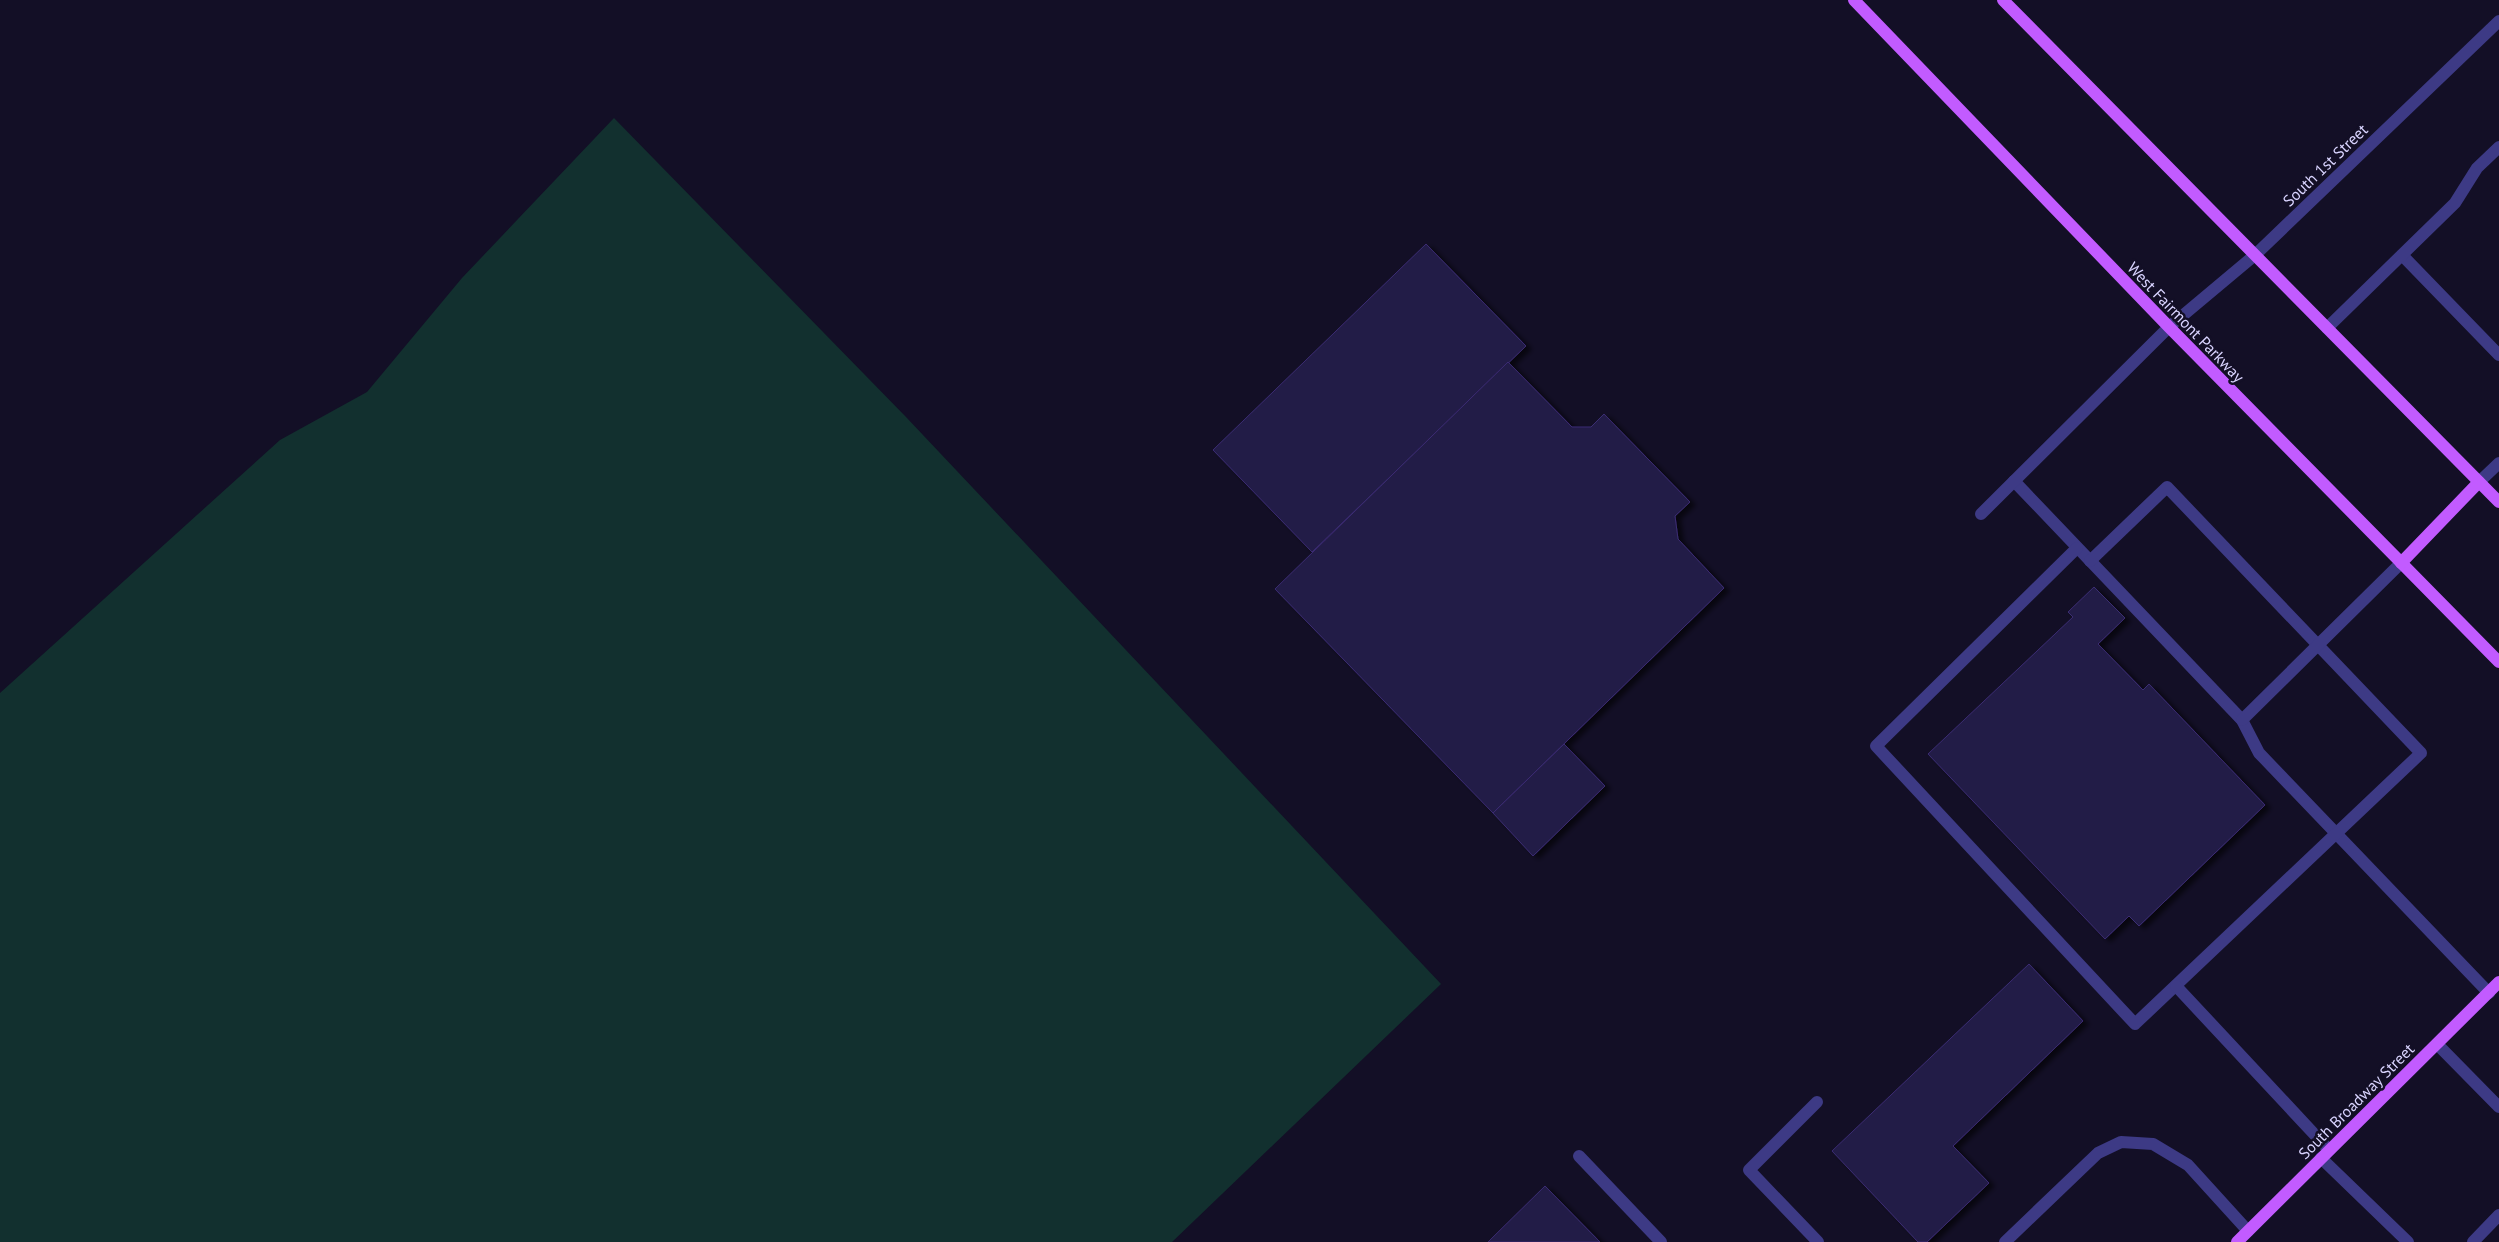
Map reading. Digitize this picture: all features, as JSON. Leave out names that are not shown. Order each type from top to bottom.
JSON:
[{"type":"main road","name":"West Fairmont Parkway","points":[[1854,0],[2168,327],[2499,662]]},
{"type":"main road","points":[[2003,0],[2499,502]]},
{"type":"main road","points":[[2401,563],[2479,482]]},
{"type":"main road","name":"South Broadway Street","points":[[2237,1242],[2499,982]]},
{"type":"street","name":"South 1st Street","points":[[1981,514],[2168,327],[2255,254],[2499,21]]},
{"type":"street","points":[[2327,328],[2455,203],[2477,168],[2499,147]]},
{"type":"street","points":[[2402,255],[2499,355]]},
{"type":"street","points":[[2479,482],[2499,463]]},
{"type":"street","points":[[2014,481],[2242,720],[2259,753],[2489,993]]},
{"type":"street","points":[[2078,548],[1876,746],[2135,1024],[2421,753],[2167,487],[2090,561]]},
{"type":"street","points":[[2242,720],[2401,563]]},
{"type":"street","points":[[2176,986],[2325,1154],[2408,1242]]},
{"type":"street","points":[[2437,1044],[2499,1107]]},
{"type":"street","points":[[1817,1102],[1749,1170],[1818,1242]]},
{"type":"street","points":[[2005,1242],[2098,1153],[2121,1142],[2154,1144],[2188,1164],[2248,1231]]},
{"type":"street","points":[[1579,1156],[1660,1242]]},
{"type":"street","points":[[2472,1242],[2499,1215]]},
{"type":"green space","points":[[614,118],[906,417],[1441,984],[1172,1242],[0,1242],[0,693],[280,440],[367,392],[462,278]]},
{"type":"building","points":[[1426,244],[1526,346],[1312,552],[1213,450]]},
{"type":"building","points":[[1508,362],[1572,427],[1591,427],[1604,414],[1690,502],[1675,516],[1678,539],[1724,588],[1493,813],[1275,589]]},
{"type":"building","points":[[2094,587],[2125,618],[2098,644],[2143,690],[2149,684],[2265,805],[2139,926],[2129,916],[2105,939],[1928,754],[2073,617],[2068,612]]},
{"type":"building","points":[[1564,744],[1605,786],[1533,856],[1493,813]]},
{"type":"building","points":[[2029,964],[2083,1021],[1953,1146],[1989,1183],[1927,1242],[1918,1242],[1832,1151]]},
{"type":"building","points":[[1545,1186],[1600,1242],[1488,1242]]}]
